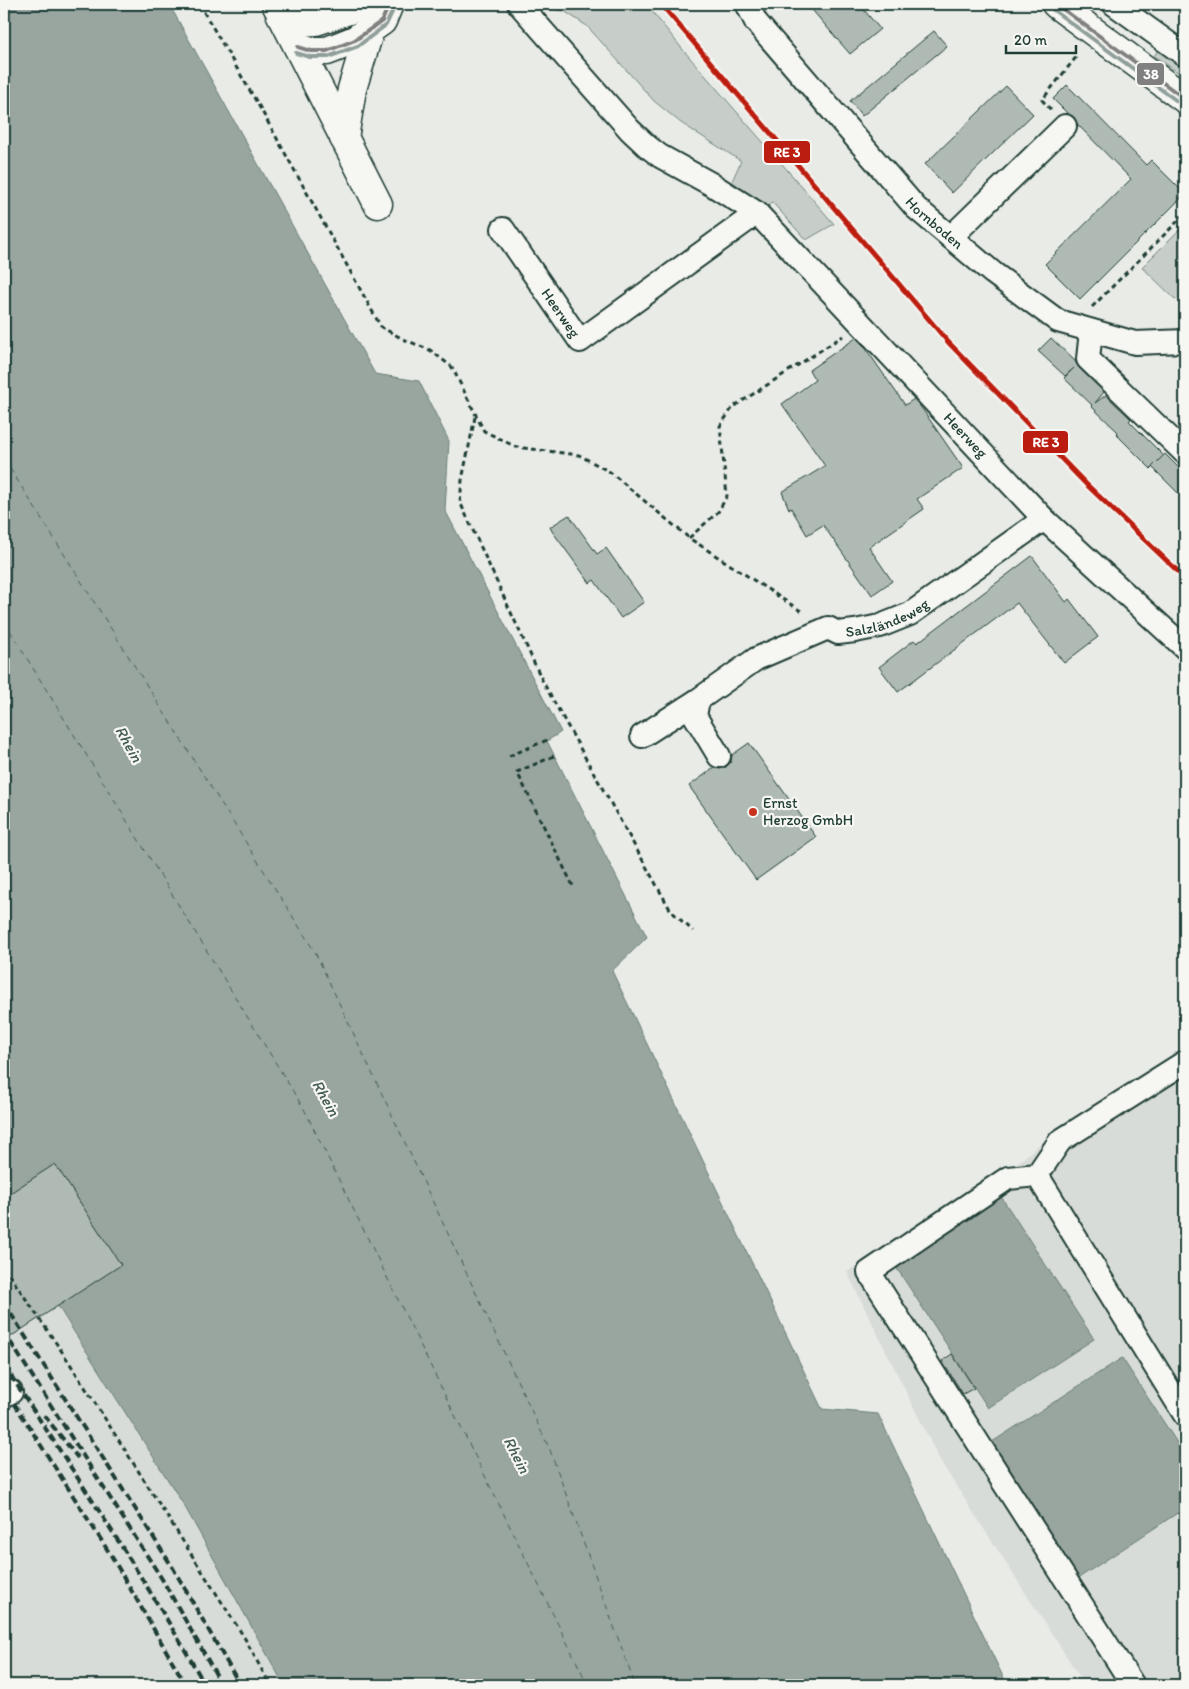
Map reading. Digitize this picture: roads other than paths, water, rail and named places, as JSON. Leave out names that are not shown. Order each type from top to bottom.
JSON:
[{"type":"main road","points":[[279,9],[296,22],[368,16],[382,20],[389,4]]},
{"type":"main road","points":[[1056,4],[1185,99]]},
{"type":"main road","points":[[279,9],[378,204]]},
{"type":"main road","points":[[298,47],[312,51],[327,51],[355,40],[368,16]]},
{"type":"main road","points":[[344,138],[352,89],[368,16]]},
{"type":"street","name":"Heerweg","points":[[519,4],[630,130],[647,146],[660,156],[711,184],[757,213],[1044,519],[1185,648]]},
{"type":"street","name":"Hornboden","points":[[747,4],[756,22],[916,208],[993,273],[1058,321],[1134,343],[1185,341]]},
{"type":"street","points":[[1114,4],[1182,46]]},
{"type":"street","points":[[951,237],[1065,126]]},
{"type":"street","name":"Heerweg","points":[[503,230],[580,341],[757,213]]},
{"type":"street","points":[[1085,329],[1088,359],[1185,453]]},
{"type":"street","name":"Salzländeweg","points":[[642,736],[698,700],[756,659],[828,628],[838,633],[855,631],[880,626],[910,614],[1044,519]]},
{"type":"street","points":[[698,700],[695,716],[719,756]]},
{"type":"street","points":[[1133,1685],[869,1272],[1008,1178],[1037,1175],[1060,1142],[1185,1062]]},
{"type":"street","points":[[1037,1175],[1185,1415]]},
{"type":"water","name":"Rhein","points":[[4,4],[169,4],[375,374],[419,381],[449,441],[445,510],[561,732],[547,741],[647,937],[612,971],[822,1409],[878,1414],[1007,1685],[284,1685],[185,1507],[4,1221]]},
{"type":"water","points":[[1000,1195],[1094,1339],[988,1408],[894,1264]]},
{"type":"water","points":[[1122,1358],[1185,1455],[1185,1508],[1077,1579],[989,1444]]},
{"type":"railway","points":[[4,1303],[173,1568],[240,1685]]},
{"type":"railway","points":[[4,1332],[162,1579],[222,1685]]},
{"type":"railway","points":[[4,1365],[132,1563],[205,1685]]},
{"type":"railway","points":[[14,1403],[112,1557],[186,1685]]},
{"type":"railway","points":[[44,1415],[78,1458]]},
{"type":"place","name":"Ernst Herzog GmbH","points":[[753,812]]}]
